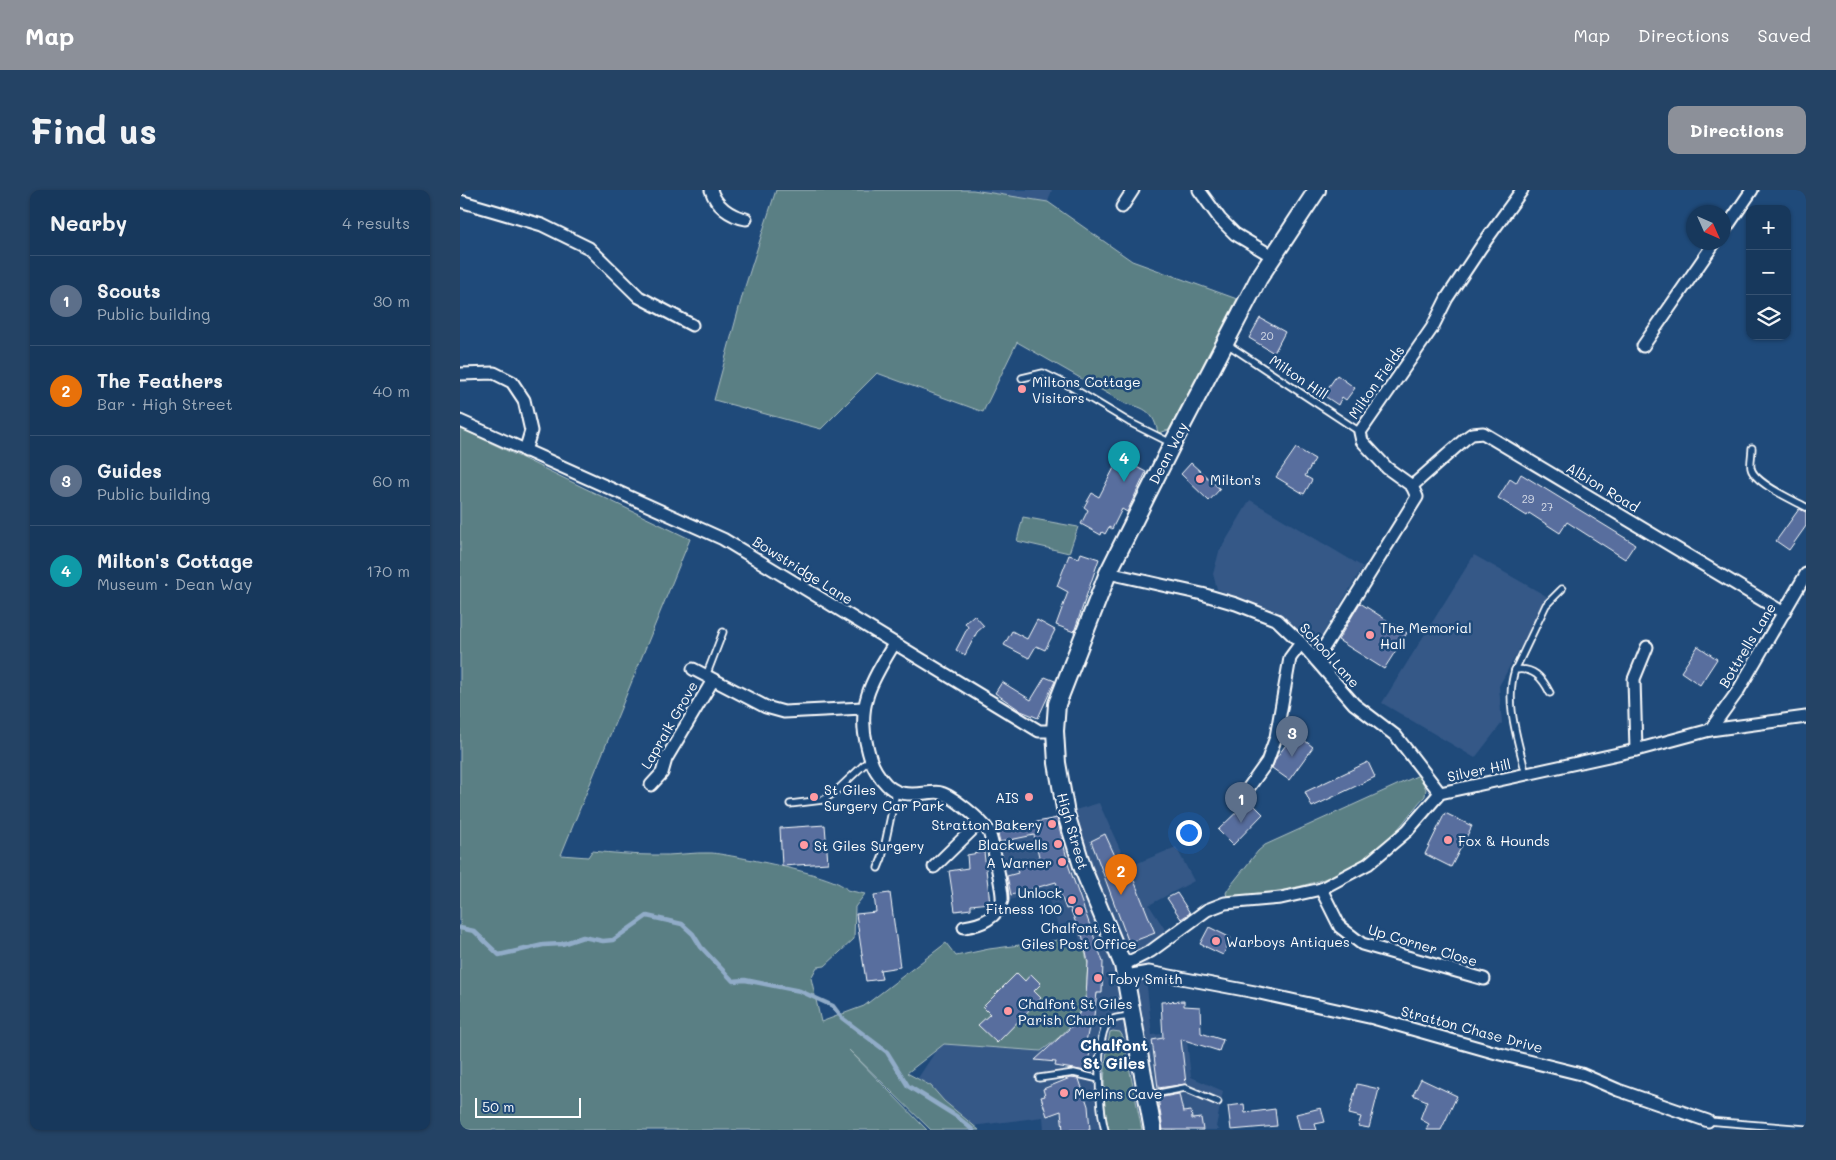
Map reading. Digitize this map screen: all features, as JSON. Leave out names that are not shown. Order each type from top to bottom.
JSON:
[{"type":"street","points":[[711,190],[723,208],[733,216],[746,219]]},
{"type":"street","points":[[1122,207],[1133,190]]},
{"type":"street","points":[[1201,190],[1220,219],[1235,234],[1272,256]]},
{"type":"street","name":"Dean Way","points":[[1055,731],[1058,704],[1108,573],[1161,473],[1172,443],[1225,342],[1272,256],[1317,190]]},
{"type":"street","name":"Milton Fields","points":[[1412,486],[1387,468],[1362,441],[1360,432],[1432,328],[1447,298],[1471,262],[1522,190]]},
{"type":"street","points":[[1731,221],[1752,190]]},
{"type":"street","points":[[460,201],[542,225],[589,248],[639,297],[692,325]]},
{"type":"street","points":[[1643,346],[1710,250]]},
{"type":"street","points":[[460,374],[494,373],[512,382],[524,400],[531,431],[525,451]]},
{"type":"street","name":"Bowstridge Lane","points":[[460,421],[723,539],[1039,731],[1055,731]]},
{"type":"street","name":"Albion Road","points":[[1412,486],[1465,438],[1472,434],[1483,433],[1784,613]]},
{"type":"street","points":[[1316,660],[1417,497],[1412,486]]},
{"type":"street","name":"School Lane","points":[[1108,573],[1236,604],[1276,620],[1301,643],[1354,704],[1396,736],[1440,793]]},
{"type":"street","name":"Bottrells Lane","points":[[1710,730],[1738,691],[1806,574]]},
{"type":"street","points":[[1247,790],[1267,762],[1276,737],[1290,658],[1301,643]]},
{"type":"street","points":[[894,644],[875,676],[863,708],[863,724],[870,759],[883,781],[896,792],[905,796],[940,792],[956,799],[988,830],[993,843],[1002,900],[996,913],[988,920],[978,925],[964,927]]},
{"type":"street","points":[[1636,750],[1634,680],[1648,647]]},
{"type":"street","name":"Lapraik Grove","points":[[693,669],[766,707],[784,712],[863,708]]},
{"type":"street","name":"Lapraik Grove","points":[[651,785],[662,773],[666,759],[709,678]]},
{"type":"street","name":"Silver Hill","points":[[1124,971],[1208,910],[1225,903],[1280,898],[1321,888],[1368,864],[1407,831],[1440,793],[1636,750],[1710,730],[1806,717]]},
{"type":"street","name":"High Street","points":[[1055,731],[1063,797],[1074,844],[1124,971],[1154,1130]]},
{"type":"street","points":[[934,867],[979,822]]},
{"type":"street","name":"Up Corner Close","points":[[1321,888],[1340,927],[1362,944],[1484,979]]},
{"type":"street","name":"Stratton Chase Drive","points":[[1124,971],[1149,972],[1255,992],[1374,1018],[1500,1054],[1581,1074],[1618,1090],[1708,1122]]},
{"type":"lane","name":"Milton Hill","points":[[1225,342],[1360,432]]},
{"type":"lane","points":[[1022,378],[1043,373],[1066,384],[1129,422],[1172,443]]},
{"type":"lane","points":[[1752,448],[1751,469],[1755,476],[1771,488],[1806,507]]},
{"type":"lane","points":[[1526,775],[1512,701],[1511,680],[1514,670],[1546,605],[1562,589]]},
{"type":"lane","points":[[709,678],[723,632]]},
{"type":"lane","points":[[1514,670],[1524,669],[1533,672],[1543,680],[1550,692]]},
{"type":"lane","points":[[790,804],[823,800],[834,793],[870,759]]},
{"type":"lane","points":[[878,868],[884,851],[896,792]]},
{"type":"lane","points":[[1105,1130],[1101,1111],[1099,1079],[1105,1028],[1111,1020],[1133,1015]]},
{"type":"lane","points":[[1039,1078],[1074,1073],[1099,1079]]},
{"type":"lane","points":[[1147,1095],[1185,1088],[1218,1102]]},
{"type":"lane","name":"Stratton Chase Drive","points":[[1708,1122],[1806,1129]]},
{"type":"shaded area","points":[[973,190],[1052,190],[1048,202]]},
{"type":"shaded area","points":[[1250,500],[1363,567],[1315,647],[1282,618],[1217,589],[1213,574],[1219,552]]},
{"type":"shaded area","points":[[1474,555],[1548,597],[1499,686],[1502,723],[1475,758],[1382,703]]},
{"type":"shaded area","points":[[1099,803],[1128,867],[1176,847],[1194,881],[1149,905],[1166,931],[1145,967],[1152,1035],[1186,1032],[1191,1077],[1223,1091],[1216,1127],[1220,1130],[1044,1130],[1043,1117],[972,1126],[944,1101],[931,1086],[918,1078],[937,1049],[944,1044],[1041,1051],[1070,1028],[1082,1009],[1084,997],[1096,999],[1086,992],[1088,965],[1074,921],[1058,926],[1045,889],[1010,900],[996,829],[1076,813],[1075,810]]},
{"type":"green space","points":[[776,190],[973,190],[1048,202],[1132,261],[1237,299],[1169,430],[1158,433],[1154,420],[1148,412],[1126,404],[1017,342],[983,412],[877,373],[821,429],[714,400],[743,293]]},
{"type":"green space","points":[[460,428],[690,539],[561,855],[588,857],[592,851],[646,855],[712,853],[807,873],[840,884],[847,890],[865,894],[855,907],[854,939],[825,966],[817,967],[811,978],[821,1022],[864,1006],[946,943],[956,956],[989,949],[1066,939],[1085,951],[1088,965],[1086,992],[1097,993],[1096,999],[1084,997],[1078,1014],[1068,1028],[1041,1051],[944,1044],[907,1073],[931,1086],[944,1101],[979,1130],[931,1130],[849,1050],[927,1130],[460,1130]]},
{"type":"green space","points":[[1023,517],[1078,527],[1069,553],[1017,541]]},
{"type":"green space","points":[[1419,775],[1426,789],[1425,796],[1394,834],[1365,858],[1330,877],[1312,883],[1273,892],[1232,898],[1227,896],[1228,889],[1265,845]]},
{"type":"green space","points":[[1110,1032],[1120,1032],[1123,1037],[1142,1130],[1109,1130],[1106,1118],[1104,1081]]},
{"type":"building","points":[[1260,318],[1285,332],[1274,353],[1249,338]]},
{"type":"building","points":[[1337,375],[1355,388],[1346,400],[1342,397],[1338,405],[1323,395]]},
{"type":"building","points":[[1296,448],[1315,459],[1305,476],[1312,480],[1304,494],[1276,477]]},
{"type":"building","points":[[1119,458],[1146,472],[1127,512],[1122,509],[1112,529],[1109,527],[1105,534],[1102,532],[1101,535],[1081,524],[1088,510],[1084,507],[1092,493],[1099,497]]},
{"type":"building","points":[[1191,463],[1220,489],[1209,501],[1181,474]]},
{"type":"building","points":[[1521,474],[1635,544],[1625,559],[1567,522],[1560,533],[1529,513],[1527,516],[1498,498],[1510,479],[1516,483]]},
{"type":"building","points":[[1799,509],[1806,512],[1806,526],[1789,550],[1776,541]]},
{"type":"building","points":[[1081,553],[1099,559],[1074,632],[1056,625],[1068,592],[1057,586],[1069,555],[1079,558]]},
{"type":"building","name":"The Memorial Hall","points":[[1360,603],[1407,633],[1384,669],[1338,640]]},
{"type":"building","points":[[974,615],[984,626],[977,632],[965,655],[956,650],[968,627],[965,623]]},
{"type":"building","points":[[1037,620],[1055,630],[1045,650],[1036,646],[1029,658],[1004,645],[1012,631],[1027,639]]},
{"type":"building","points":[[1698,646],[1717,659],[1700,685],[1681,672]]},
{"type":"building","points":[[1045,677],[1055,681],[1038,718],[1021,711],[995,693],[1002,682],[1031,700]]},
{"type":"building","points":[[1295,733],[1313,747],[1289,780],[1272,768],[1276,758]]},
{"type":"building","points":[[1368,762],[1375,777],[1312,807],[1305,792]]},
{"type":"building","points":[[1249,800],[1263,814],[1233,845],[1218,830]]},
{"type":"building","name":"Fox & Hounds","points":[[1445,813],[1472,826],[1451,867],[1425,854]]},
{"type":"building","points":[[1057,818],[1069,867],[1103,962],[1102,993],[1097,993],[1093,1023],[1090,1023],[1085,1046],[1091,1047],[1086,1071],[1055,1066],[1056,1062],[1035,1060],[1070,1028],[1082,1009],[1086,997],[1088,962],[1082,934],[1081,936],[1070,908],[1066,909],[1056,882],[1011,895],[1007,876],[1018,873],[1016,868],[1040,861],[1034,835],[1000,842],[997,830]]},
{"type":"building","name":"St Giles Surgery","points":[[825,825],[828,863],[782,866],[780,828]]},
{"type":"building","points":[[1105,834],[1116,858],[1111,860],[1119,883],[1133,878],[1155,933],[1129,943],[1091,841]]},
{"type":"building","points":[[984,852],[990,903],[971,905],[971,909],[955,911],[949,871],[968,868],[967,855]]},
{"type":"building","points":[[890,893],[900,967],[880,970],[882,979],[866,981],[856,914],[876,912],[874,895]]},
{"type":"building","points":[[1177,893],[1190,913],[1181,919],[1167,898]]},
{"type":"building","name":"Warboys Antiques","points":[[1209,927],[1231,938],[1223,955],[1200,944]]},
{"type":"building","name":"Chalfont St Giles Parish Church","points":[[1017,973],[1025,981],[1031,974],[1041,984],[1034,991],[1041,998],[997,1043],[978,1025],[990,1014],[983,1007]]},
{"type":"building","points":[[1184,1001],[1184,1006],[1200,1007],[1201,1033],[1223,1040],[1219,1051],[1181,1039],[1186,1084],[1158,1088],[1152,1040],[1163,1038],[1161,1002]]},
{"type":"building","name":"Merlins Cave","points":[[1070,1078],[1079,1079],[1088,1106],[1090,1130],[1063,1130],[1061,1111],[1047,1116],[1041,1097],[1045,1096],[1043,1089]]},
{"type":"building","points":[[1421,1079],[1457,1096],[1441,1130],[1426,1130],[1429,1124],[1420,1119],[1427,1101],[1413,1095]]},
{"type":"building","points":[[1357,1084],[1379,1089],[1369,1128],[1358,1126],[1361,1117],[1349,1114]]},
{"type":"building","points":[[1179,1094],[1183,1112],[1191,1111],[1192,1119],[1201,1118],[1203,1130],[1163,1130],[1158,1098]]},
{"type":"building","points":[[1244,1104],[1245,1113],[1275,1109],[1277,1126],[1231,1130],[1228,1106]]},
{"type":"building","points":[[1321,1108],[1325,1122],[1315,1124],[1317,1130],[1300,1130],[1296,1114]]},
{"type":"waterway","points":[[460,928],[474,931],[499,955],[543,945],[562,944],[583,937],[603,941],[613,940],[647,916],[682,924],[693,934],[701,947],[733,981],[745,980],[800,991],[833,1006],[842,1018],[887,1052],[908,1086],[956,1116],[973,1130]]},
{"type":"place","name":"Miltons Cottage Visitors","points":[[1022,389]]},
{"type":"place","name":"Milton's","points":[[1200,479]]},
{"type":"place","name":"Milton's Cottage","points":[[1124,482]]},
{"type":"place","name":"The Memorial Hall","points":[[1370,635]]},
{"type":"place","name":"Guides","points":[[1292,757]]},
{"type":"place","name":"St Giles Surgery Car Park","points":[[814,797]]},
{"type":"place","name":"AIS","points":[[1029,797]]},
{"type":"place","name":"Scouts","points":[[1241,823]]},
{"type":"place","name":"Stratton Bakery","points":[[1052,824]]},
{"type":"place","name":"Fox & Hounds","points":[[1448,840]]},
{"type":"place","name":"Blackwells","points":[[1058,844]]},
{"type":"place","name":"St Giles Surgery","points":[[804,845]]},
{"type":"place","name":"A Warner","points":[[1062,862]]},
{"type":"place","name":"The Feathers","points":[[1121,895]]},
{"type":"place","name":"Unlock Fitness 100","points":[[1072,900]]},
{"type":"place","name":"Chalfont St Giles Post Office","points":[[1079,911]]},
{"type":"place","name":"Warboys Antiques","points":[[1216,941]]},
{"type":"place","name":"Toby Smith","points":[[1098,978]]},
{"type":"place","name":"Chalfont St Giles Parish Church","points":[[1008,1011]]},
{"type":"place","name":"Merlins Cave","points":[[1064,1093]]},
{"type":"district","name":"Chalfont St Giles","points":[[1114,1053]]}]
